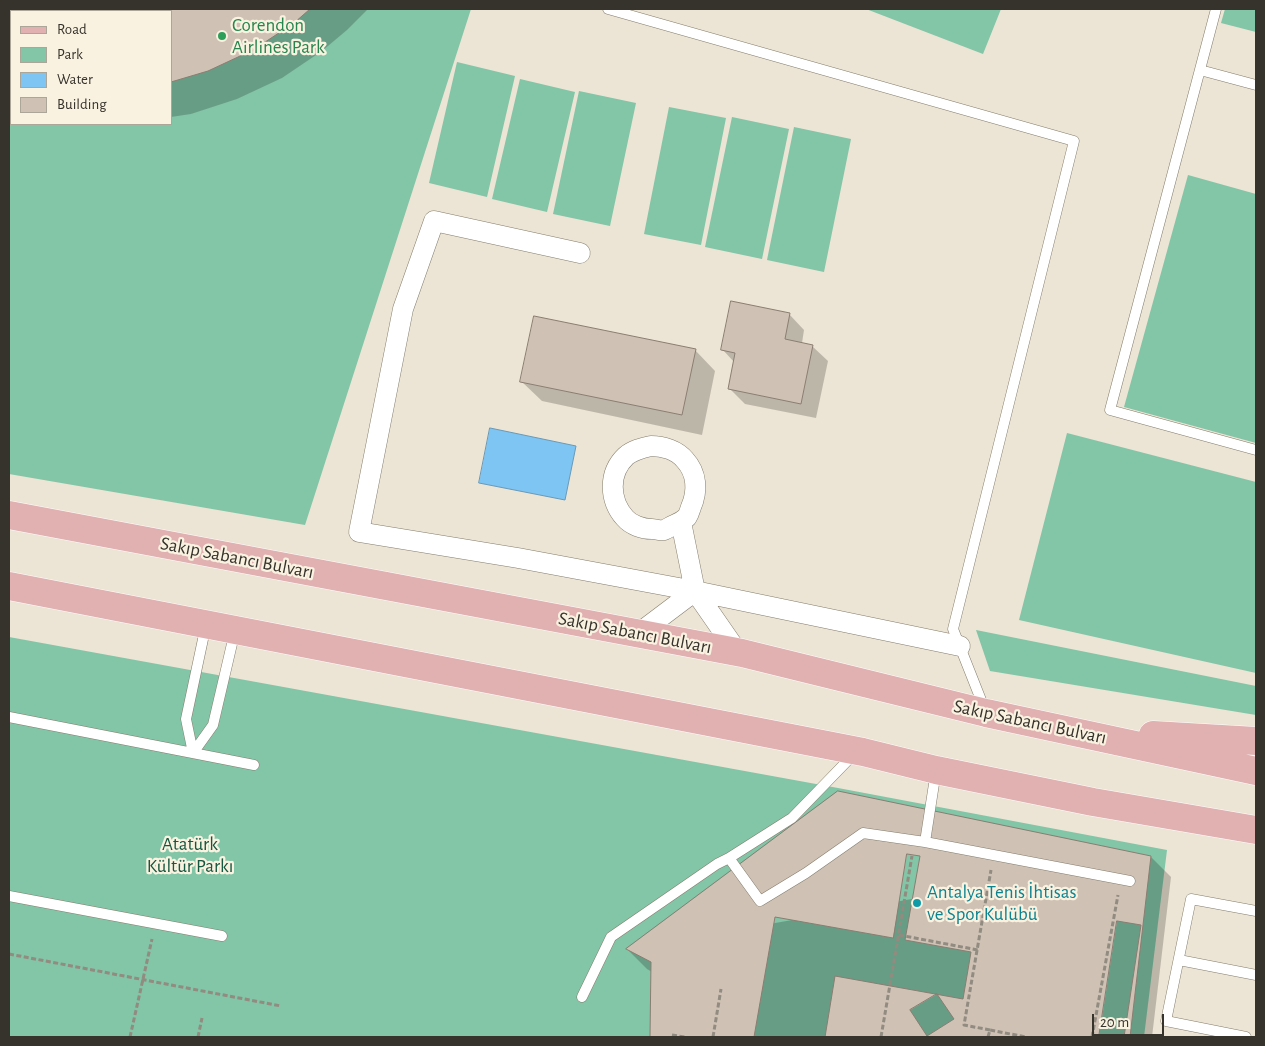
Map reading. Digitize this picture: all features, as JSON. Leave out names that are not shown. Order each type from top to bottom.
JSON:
[{"type":"main road","name":"Sakıp Sabancı Bulvarı","points":[[9,515],[738,653],[986,713],[1256,771]]},
{"type":"main road","points":[[9,586],[856,751],[936,770],[1094,802],[1256,830]]},
{"type":"main road","points":[[1029,722],[1145,735],[1256,753]]},
{"type":"main road","points":[[1145,735],[1256,741]]},
{"type":"main road","points":[[1094,802],[1256,840]]},
{"type":"street","points":[[580,253],[434,221],[403,309],[358,532],[518,558],[696,591],[960,646]]},
{"type":"street","points":[[651,446],[660,446],[674,451],[685,460],[693,472],[696,484],[695,498],[688,516],[681,522],[664,530],[646,529],[626,519],[616,505],[612,491],[613,477],[617,467],[627,456],[637,450],[651,446]]},
{"type":"street","points":[[681,522],[696,591],[738,653]]},
{"type":"street","points":[[638,634],[696,591]]},
{"type":"lane","points":[[608,9],[1074,140],[953,629],[986,713]]},
{"type":"lane","points":[[1216,9],[1110,410],[1256,450]]},
{"type":"lane","points":[[1200,70],[1256,85]]},
{"type":"lane","points":[[193,753],[186,719],[206,624]]},
{"type":"lane","points":[[193,753],[213,726],[236,630]]},
{"type":"lane","points":[[9,717],[254,765]]},
{"type":"lane","points":[[582,997],[611,937],[717,864],[792,818],[856,751]]},
{"type":"lane","points":[[920,841],[936,770]]},
{"type":"lane","points":[[729,858],[760,901],[863,833],[920,841],[1130,881]]},
{"type":"lane","points":[[9,896],[222,936]]},
{"type":"lane","points":[[1246,1037],[1166,1022],[1191,899],[1256,912]]},
{"type":"lane","points":[[1178,960],[1256,975]]},
{"type":"path","points":[[881,1037],[899,935],[920,841]]},
{"type":"path","points":[[994,855],[964,1025],[1026,1037]]},
{"type":"path","points":[[1092,1037],[1115,910]]},
{"type":"path","points":[[130,1037],[155,924]]},
{"type":"path","points":[[899,935],[978,950]]},
{"type":"path","points":[[9,954],[281,1006]]},
{"type":"path","points":[[713,1037],[721,989]]},
{"type":"path","points":[[198,1037],[202,1018]]},
{"type":"path","points":[[988,1037],[990,1030]]},
{"type":"path","points":[[672,1035],[685,1037]]},
{"type":"green space","points":[[9,9],[471,9],[305,525],[9,474]]},
{"type":"green space","points":[[866,9],[1001,9],[983,54]]},
{"type":"green space","points":[[1225,9],[1256,9],[1256,32],[1221,23]]},
{"type":"green space","points":[[457,62],[515,76],[487,197],[429,183]]},
{"type":"green space","points":[[520,79],[575,92],[547,212],[492,199]]},
{"type":"green space","points":[[579,91],[636,103],[610,226],[553,214]]},
{"type":"green space","points":[[669,107],[726,118],[701,245],[644,234]]},
{"type":"green space","points":[[732,117],[789,129],[762,259],[705,247]]},
{"type":"green space","points":[[794,127],[851,139],[824,272],[767,260]]},
{"type":"green space","points":[[1188,175],[1256,194],[1256,443],[1124,407]]},
{"type":"green space","points":[[1067,433],[1256,482],[1256,673],[1019,620]]},
{"type":"green space","points":[[976,630],[1256,686],[1256,715],[990,671]]},
{"type":"green space","name":"Atatürk Kültür Parkı","points":[[9,637],[1167,850],[1144,1037],[9,1037]]},
{"type":"water","points":[[490,428],[576,446],[565,500],[479,483]]},
{"type":"building","name":"Corendon Airlines Park","points":[[9,9],[310,9],[294,23],[253,50],[208,71],[172,82],[172,10],[10,10],[9,87]]},
{"type":"building","points":[[731,301],[790,313],[785,339],[813,345],[801,404],[728,389],[735,353],[721,350]]},
{"type":"building","points":[[534,316],[696,349],[682,415],[520,382]]},
{"type":"building","name":"Antalya Tenis İhtisas ve Spor Kulübü","points":[[838,791],[1151,856],[1130,1037],[650,1037],[651,962],[626,949]]},
{"type":"building","points":[[907,854],[920,856],[905,940],[971,952],[963,999],[835,976],[825,1037],[754,1037],[775,917],[893,938]]},
{"type":"building","points":[[1117,921],[1141,925],[1124,1037],[1099,1037]]},
{"type":"building","points":[[937,994],[954,1019],[927,1036],[910,1010]]},
{"type":"place","name":"Corendon Airlines Park","points":[[222,36]]},
{"type":"place","name":"Antalya Tenis İhtisas ve Spor Kulübü","points":[[917,903]]}]
